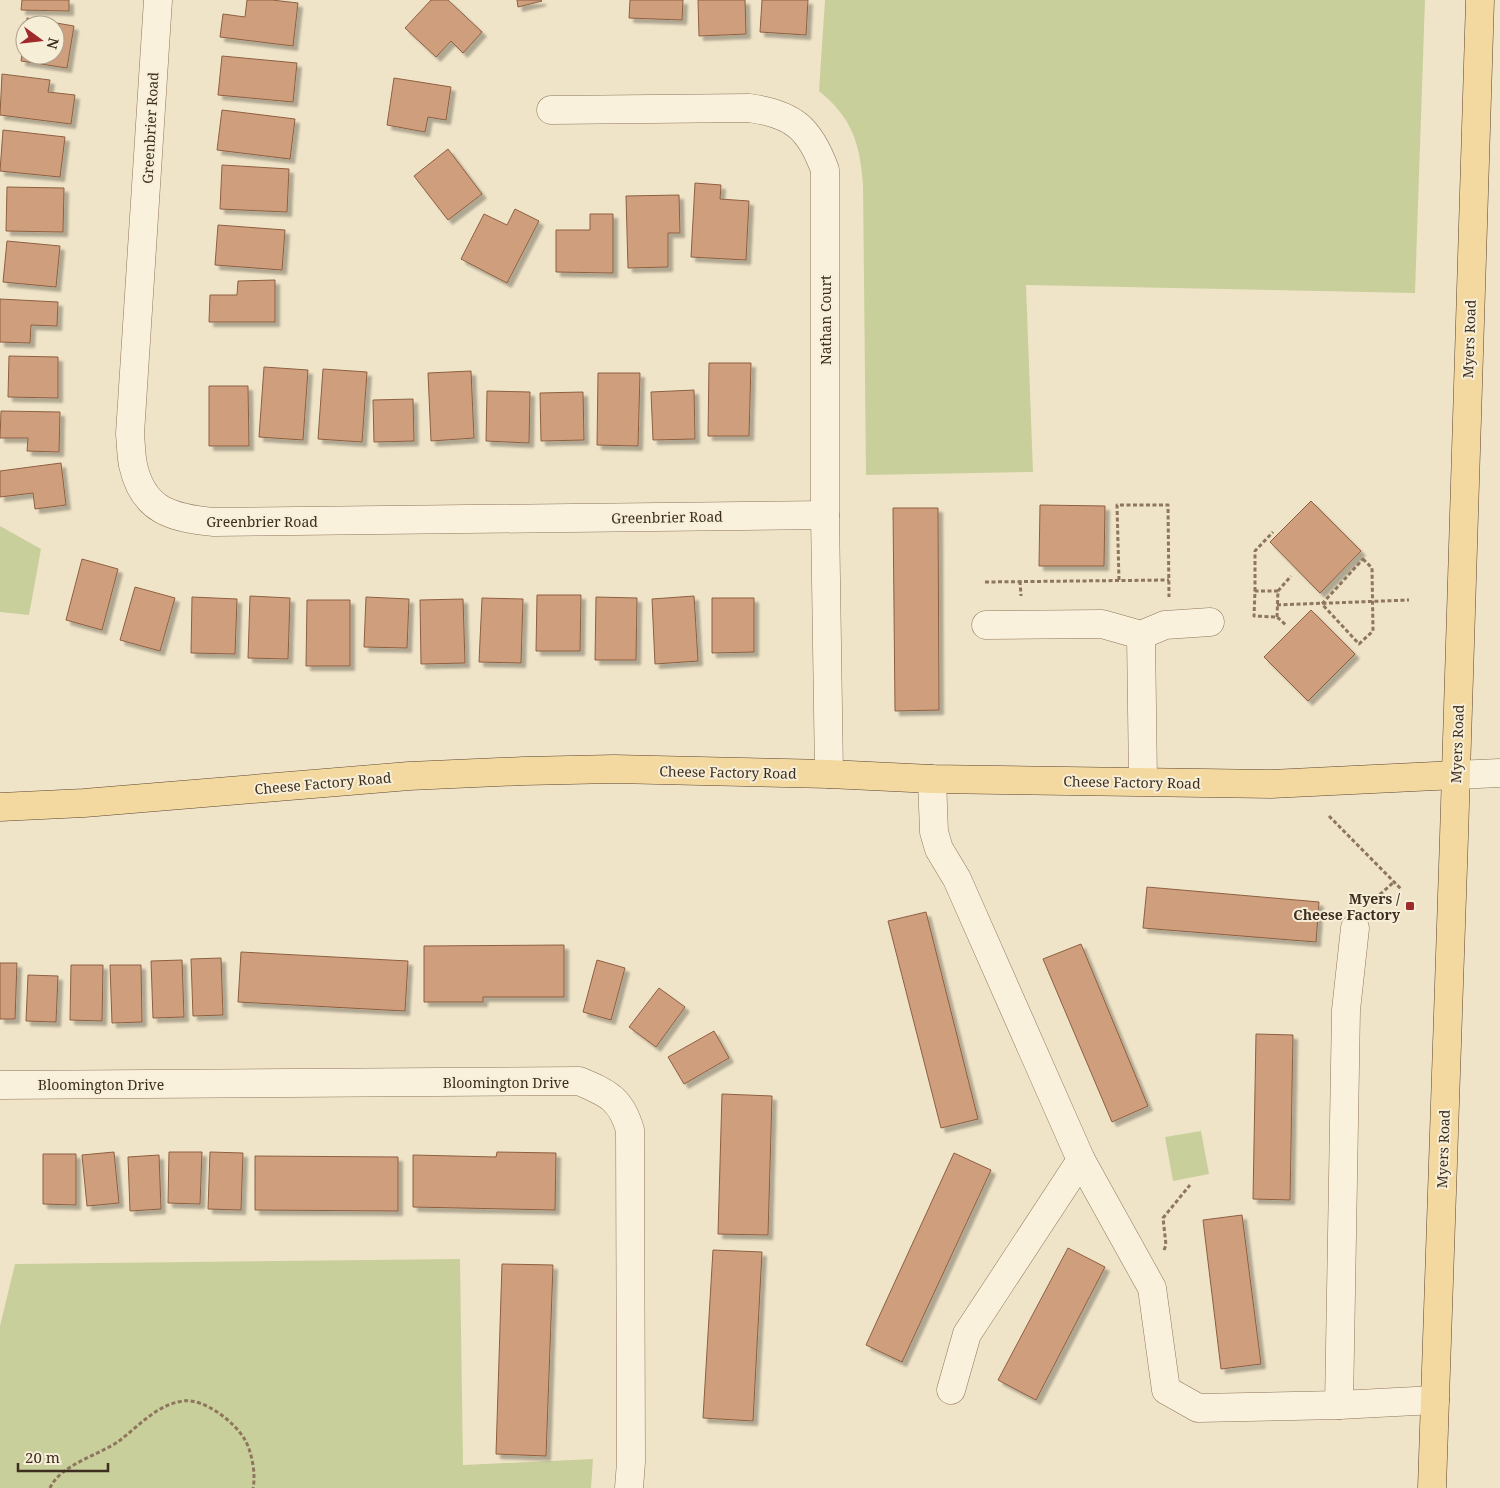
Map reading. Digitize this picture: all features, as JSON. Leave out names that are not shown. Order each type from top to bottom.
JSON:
[{"type":"main road","name":"Myers Road","points":[[1432,1488],[1480,0]]},
{"type":"main road","name":"Cheese Factory Road","points":[[0,807],[84,803],[409,776],[614,769],[932,778],[1271,784],[1456,775]]},
{"type":"street","name":"Greenbrier Road","points":[[158,0],[130,434],[133,465],[142,489],[154,505],[171,514],[192,520],[214,522],[825,515]]},
{"type":"street","name":"Nathan Court","points":[[551,110],[749,108],[771,111],[791,120],[805,132],[817,150],[825,170],[825,515],[829,774]]},
{"type":"street","points":[[986,624],[1102,624],[1141,635],[1165,625],[1210,622]]},
{"type":"street","points":[[1141,635],[1143,781]]},
{"type":"street","points":[[1456,775],[1500,773]]},
{"type":"street","points":[[932,778],[934,832],[939,849],[961,888],[1080,1160],[1152,1288],[1166,1390],[1198,1408],[1340,1405],[1435,1400]]},
{"type":"street","points":[[1340,1405],[1346,1010],[1355,928]]},
{"type":"street","name":"Bloomington Drive","points":[[0,1085],[579,1081],[599,1089],[615,1100],[625,1113],[630,1130],[631,1462],[629,1488]]},
{"type":"street","points":[[951,1390],[967,1334],[1080,1160]]},
{"type":"path","points":[[1119,580],[1117,504],[1168,504],[1169,605]]},
{"type":"path","points":[[1273,532],[1255,551],[1254,616],[1277,617],[1286,625]]},
{"type":"path","points":[[1363,559],[1372,568],[1373,630],[1359,644],[1322,604],[1363,559]]},
{"type":"path","points":[[1277,617],[1278,592],[1290,576]]},
{"type":"path","points":[[985,582],[1169,580]]},
{"type":"path","points":[[1255,590],[1278,592]]},
{"type":"path","points":[[1278,605],[1408,600]]},
{"type":"path","points":[[1329,816],[1401,889]]},
{"type":"path","points":[[1152,1288],[1166,1244],[1163,1218],[1190,1185]]},
{"type":"path","points":[[50,1488],[71,1466],[118,1441],[142,1421],[168,1404],[185,1401],[204,1405],[226,1417],[245,1440],[250,1455],[254,1481],[253,1488]]},
{"type":"green space","points":[[825,0],[1425,0],[1415,293],[1026,285],[1033,472],[866,475],[862,170],[860,156],[847,122],[819,91]]},
{"type":"green space","points":[[0,526],[41,549],[29,615],[0,612]]},
{"type":"green space","points":[[1201,1131],[1209,1174],[1173,1181],[1165,1137]]},
{"type":"green space","points":[[460,1259],[463,1465],[593,1459],[591,1488],[0,1488],[0,1326],[15,1264]]},
{"type":"building","points":[[22,0],[69,0],[69,11],[21,10]]},
{"type":"building","points":[[247,0],[298,3],[293,46],[220,37],[223,14],[245,17]]},
{"type":"building","points":[[431,0],[448,0],[482,32],[463,53],[451,41],[436,57],[405,28]]},
{"type":"building","points":[[517,0],[541,0],[542,1],[518,7]]},
{"type":"building","points":[[630,0],[683,0],[682,20],[629,18]]},
{"type":"building","points":[[698,0],[745,0],[746,34],[699,36]]},
{"type":"building","points":[[762,0],[808,0],[806,35],[760,32]]},
{"type":"building","points":[[65,24],[74,26],[67,68],[47,65],[65,65]]},
{"type":"building","points":[[222,56],[297,63],[293,102],[218,95]]},
{"type":"building","points":[[2,74],[50,80],[48,92],[75,95],[71,124],[0,115]]},
{"type":"building","points":[[394,78],[451,87],[446,120],[428,117],[425,132],[387,125]]},
{"type":"building","points":[[222,110],[295,119],[290,159],[217,150]]},
{"type":"building","points":[[3,130],[65,137],[60,177],[0,171]]},
{"type":"building","points":[[448,149],[482,194],[448,220],[414,176]]},
{"type":"building","points":[[222,165],[289,169],[287,212],[220,209]]},
{"type":"building","points":[[695,183],[721,185],[720,199],[749,201],[746,260],[691,257]]},
{"type":"building","points":[[7,187],[64,188],[63,232],[6,231]]},
{"type":"building","points":[[679,195],[680,233],[668,233],[668,267],[628,268],[626,196]]},
{"type":"building","points":[[515,209],[539,221],[507,283],[461,259],[484,214],[507,225]]},
{"type":"building","points":[[590,214],[613,214],[613,273],[556,272],[556,230],[590,230]]},
{"type":"building","points":[[218,225],[285,230],[282,270],[215,265]]},
{"type":"building","points":[[7,241],[60,246],[56,287],[3,282]]},
{"type":"building","points":[[275,280],[275,322],[209,322],[210,295],[237,295],[238,281]]},
{"type":"building","points":[[0,299],[58,302],[57,326],[31,325],[30,343],[0,342]]},
{"type":"building","points":[[9,356],[58,357],[58,398],[8,397]]},
{"type":"building","points":[[709,363],[751,363],[749,436],[708,436]]},
{"type":"building","points":[[264,367],[308,370],[303,440],[259,437]]},
{"type":"building","points":[[323,369],[367,372],[362,442],[318,439]]},
{"type":"building","points":[[471,371],[474,438],[431,441],[428,373]]},
{"type":"building","points":[[598,373],[640,373],[638,446],[597,445]]},
{"type":"building","points":[[209,386],[248,386],[249,446],[209,446]]},
{"type":"building","points":[[694,390],[695,439],[653,440],[651,392]]},
{"type":"building","points":[[487,391],[530,392],[529,443],[486,441]]},
{"type":"building","points":[[583,392],[584,440],[541,441],[540,393]]},
{"type":"building","points":[[413,399],[414,441],[374,442],[373,400]]},
{"type":"building","points":[[1,411],[60,412],[59,452],[27,451],[28,438],[0,438]]},
{"type":"building","points":[[61,463],[66,505],[35,509],[33,493],[0,497],[0,471]]},
{"type":"building","points":[[1311,501],[1361,551],[1320,593],[1270,542]]},
{"type":"building","points":[[1040,505],[1105,506],[1104,566],[1039,566]]},
{"type":"building","points":[[893,508],[938,508],[939,710],[895,711]]},
{"type":"building","points":[[82,559],[118,569],[102,630],[66,620]]},
{"type":"building","points":[[135,587],[175,598],[160,651],[120,640]]},
{"type":"building","points":[[537,595],[581,595],[580,651],[536,651]]},
{"type":"building","points":[[250,596],[290,598],[288,659],[248,658]]},
{"type":"building","points":[[694,596],[698,661],[655,664],[652,599]]},
{"type":"building","points":[[192,597],[237,599],[235,654],[191,653]]},
{"type":"building","points":[[366,597],[409,599],[407,648],[364,647]]},
{"type":"building","points":[[596,597],[637,598],[636,660],[595,660]]},
{"type":"building","points":[[482,598],[523,599],[521,663],[479,662]]},
{"type":"building","points":[[712,598],[754,598],[754,652],[712,653]]},
{"type":"building","points":[[463,599],[465,663],[421,664],[420,600]]},
{"type":"building","points":[[307,600],[350,600],[350,666],[306,666]]},
{"type":"building","points":[[1311,610],[1355,654],[1308,701],[1264,657]]},
{"type":"building","points":[[1147,887],[1319,902],[1316,942],[1143,928]]},
{"type":"building","points":[[926,912],[978,1119],[941,1128],[888,921]]},
{"type":"building","points":[[1081,944],[1148,1106],[1112,1122],[1043,959]]},
{"type":"building","points":[[564,945],[564,997],[483,997],[483,1002],[424,1002],[424,946]]},
{"type":"building","points":[[241,952],[408,961],[405,1011],[238,1002]]},
{"type":"building","points":[[221,958],[223,1015],[193,1016],[191,959]]},
{"type":"building","points":[[182,960],[184,1017],[153,1018],[151,961]]},
{"type":"building","points":[[597,960],[625,968],[611,1020],[583,1012]]},
{"type":"building","points":[[0,963],[17,963],[15,1019],[0,1019]]},
{"type":"building","points":[[71,965],[103,965],[102,1021],[70,1020]]},
{"type":"building","points":[[110,965],[141,965],[142,1022],[112,1023]]},
{"type":"building","points":[[28,975],[58,976],[56,1022],[26,1021]]},
{"type":"building","points":[[659,988],[685,1007],[656,1047],[629,1027]]},
{"type":"building","points":[[714,1031],[729,1058],[684,1084],[668,1057]]},
{"type":"building","points":[[1256,1034],[1293,1035],[1290,1200],[1253,1199]]},
{"type":"building","points":[[722,1094],[772,1096],[768,1235],[718,1234]]},
{"type":"building","points":[[114,1152],[119,1203],[87,1206],[82,1155]]},
{"type":"building","points":[[169,1152],[202,1152],[200,1204],[168,1203]]},
{"type":"building","points":[[210,1152],[243,1153],[241,1210],[208,1209]]},
{"type":"building","points":[[497,1152],[556,1153],[555,1210],[413,1207],[413,1155],[496,1157]]},
{"type":"building","points":[[954,1153],[991,1170],[902,1362],[866,1345]]},
{"type":"building","points":[[43,1154],[76,1154],[76,1205],[43,1204]]},
{"type":"building","points":[[159,1155],[161,1209],[130,1211],[128,1157]]},
{"type":"building","points":[[255,1156],[398,1157],[398,1211],[255,1210]]},
{"type":"building","points":[[1242,1215],[1261,1364],[1221,1369],[1203,1220]]},
{"type":"building","points":[[1068,1248],[1105,1267],[1036,1400],[998,1380]]},
{"type":"building","points":[[713,1250],[762,1252],[753,1421],[703,1418]]},
{"type":"building","points":[[502,1264],[553,1265],[546,1456],[496,1454]]},
{"type":"place","name":"Myers / Cheese Factory","points":[[1410,906]]}]
